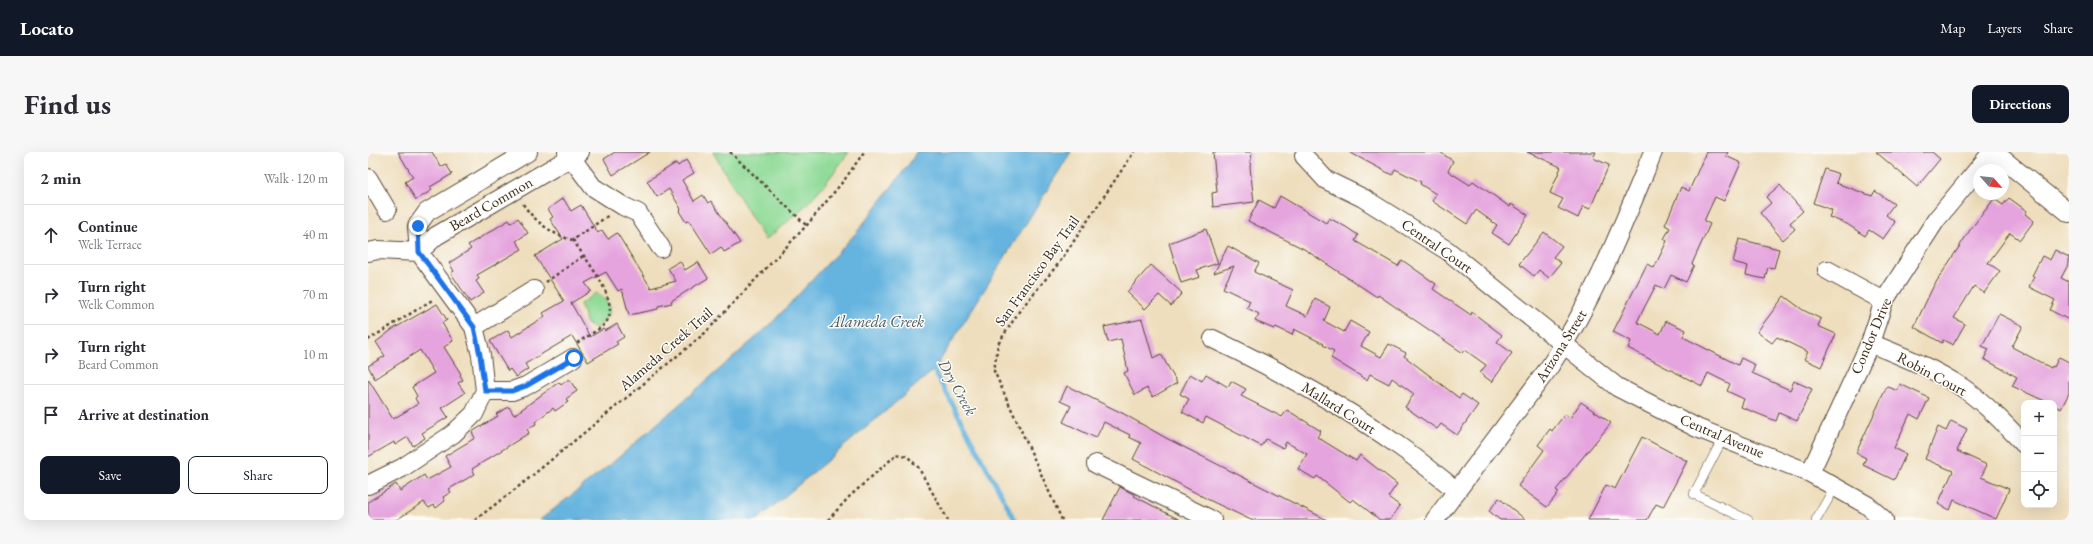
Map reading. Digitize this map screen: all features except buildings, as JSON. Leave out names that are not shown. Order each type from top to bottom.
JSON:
[{"type":"street","name":"Beard Common","points":[[419,252],[418,226],[427,212],[528,152]]},
{"type":"street","name":"Arizona Street","points":[[1434,520],[1548,370],[1564,345],[1606,266],[1653,152]]},
{"type":"street","points":[[1993,152],[2069,213]]},
{"type":"street","name":"Condor Drive","points":[[1810,473],[1870,343],[1884,301],[1936,220],[1993,152]]},
{"type":"street","name":"Beard Common","points":[[419,252],[436,236],[515,190],[572,154]]},
{"type":"street","points":[[572,154],[593,187],[623,206],[638,213],[661,248]]},
{"type":"street","name":"Central Court","points":[[1304,156],[1326,180],[1364,198],[1448,250],[1564,345]]},
{"type":"street","points":[[368,178],[387,210]]},
{"type":"street","points":[[368,252],[378,250],[419,252],[474,327],[485,391],[474,414],[453,434],[402,468],[368,485]]},
{"type":"street","points":[[1827,270],[1884,301]]},
{"type":"street","points":[[474,327],[534,290]]},
{"type":"street","name":"Mallard Court","points":[[1213,339],[1264,363],[1324,397],[1398,445],[1457,491]]},
{"type":"street","name":"Robin Court","points":[[1870,343],[1924,366],[1964,388],[2000,419],[2021,441]]},
{"type":"street","name":"Central Avenue","points":[[1564,345],[1617,387],[1697,428],[1810,473],[1867,505],[1884,520]]},
{"type":"street","points":[[485,391],[512,391],[526,386],[574,358]]},
{"type":"street","points":[[1096,464],[1212,520]]},
{"type":"lane","points":[[1723,438],[1694,494],[1748,520]]},
{"type":"lane","points":[[1816,520],[1834,487]]},
{"type":"path","points":[[730,152],[806,225]]},
{"type":"path","name":"Alameda Creek Trail","points":[[475,520],[522,484],[706,333],[806,225],[845,179],[864,152]]},
{"type":"path","name":"San Francisco Bay Trail","points":[[1062,520],[994,371],[998,344],[1020,310],[1059,263],[1134,152]]},
{"type":"path","points":[[515,190],[524,206],[533,217],[561,238],[573,240],[623,206]]},
{"type":"path","points":[[573,240],[609,296],[611,309],[607,322],[572,346],[574,358]]},
{"type":"path","points":[[534,290],[584,256]]},
{"type":"path","points":[[368,340],[448,290]]},
{"type":"path","points":[[828,520],[850,496],[897,454],[908,456],[918,467],[948,520]]},
{"type":"green space","points":[[713,152],[849,152],[825,184],[797,214],[765,240]]},
{"type":"green space","points":[[596,293],[606,300],[611,309],[607,318],[596,328],[587,324],[580,304]]},
{"type":"water","name":"Alameda Creek","points":[[916,152],[1071,152],[934,370],[757,520],[540,520],[611,464],[769,326],[857,232],[912,160]]},
{"type":"waterway","name":"Dry Creek","points":[[931,365],[1015,520]]},
{"type":"route","points":[[418,226],[419,252],[474,327],[485,391],[512,391],[526,386],[574,358]]}]
